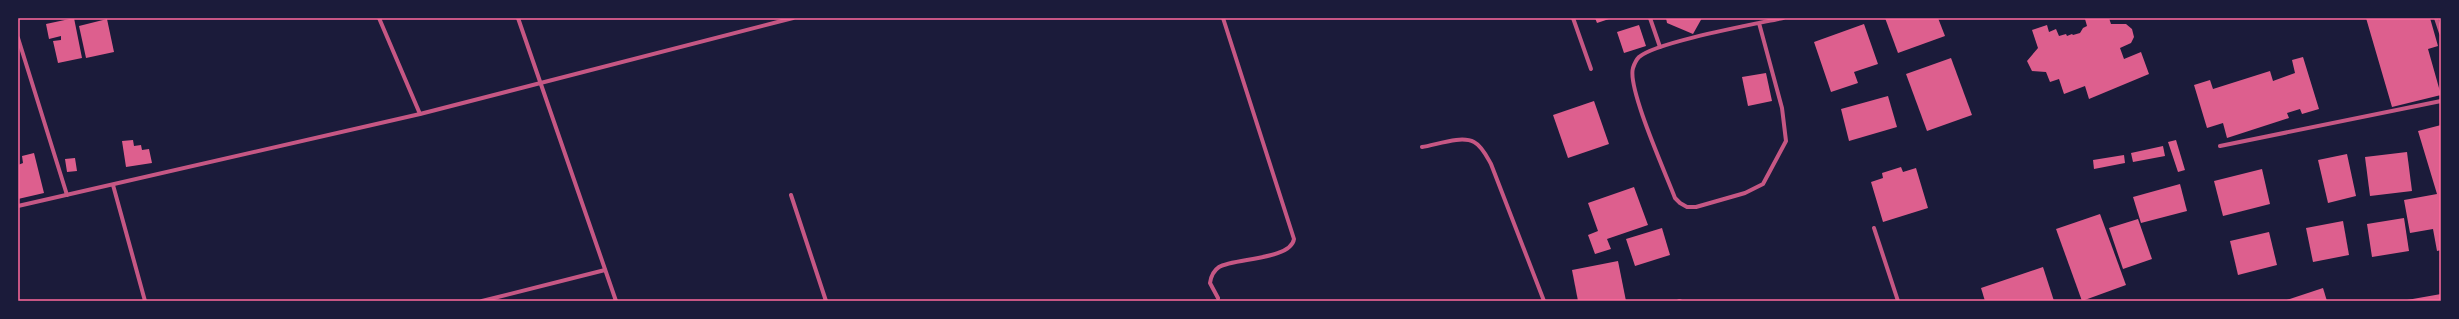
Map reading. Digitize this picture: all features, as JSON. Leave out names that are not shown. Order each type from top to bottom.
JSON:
[{"type":"street","points":[[379,18],[420,114]]},
{"type":"street","points":[[518,18],[616,301]]},
{"type":"street","points":[[18,206],[420,114],[793,18]]},
{"type":"street","points":[[1218,298],[1210,283],[1214,271],[1219,267],[1250,261],[1288,249],[1294,244],[1294,239],[1223,18]]},
{"type":"street","points":[[1573,18],[1590,69]]},
{"type":"street","points":[[1650,18],[1660,47]]},
{"type":"street","points":[[1759,23],[1782,108],[1786,141],[1763,184],[1745,193],[1696,207],[1687,207],[1675,198],[1634,90],[1633,69],[1638,58],[1660,47],[1759,23],[1783,18]]},
{"type":"street","points":[[2436,18],[2441,33]]},
{"type":"street","points":[[18,38],[67,195]]},
{"type":"street","points":[[2220,146],[2441,101]]},
{"type":"street","points":[[1422,147],[1467,139],[1476,142],[1491,164],[1544,301]]},
{"type":"street","points":[[113,184],[145,301]]},
{"type":"street","points":[[791,195],[826,301]]},
{"type":"street","points":[[1874,228],[1898,301]]},
{"type":"street","points":[[482,301],[606,270]]},
{"type":"building","points":[[74,18],[82,58],[58,63],[53,41],[61,40],[61,36],[49,39],[46,24]]},
{"type":"building","points":[[1595,18],[1612,18],[1597,23]]},
{"type":"building","points":[[1666,18],[1702,18],[1693,34],[1667,23]]},
{"type":"building","points":[[1885,18],[1938,18],[1945,36],[1898,53]]},
{"type":"building","points":[[2109,18],[2111,24],[2126,24],[2132,29],[2134,37],[2131,43],[2120,48],[2124,59],[2141,52],[2149,74],[2089,99],[2085,86],[2064,94],[2059,79],[2050,82],[2046,72],[2032,71],[2027,61],[2038,48],[2032,30],[2047,25],[2049,32],[2056,29],[2059,36],[2066,34],[2067,36],[2073,35],[2080,33],[2083,28],[2087,26],[2085,19]]},
{"type":"building","points":[[2366,18],[2430,18],[2438,46],[2428,49],[2441,95],[2392,107]]},
{"type":"building","points":[[107,19],[114,52],[86,58],[79,26]]},
{"type":"building","points":[[1864,24],[1878,64],[1854,72],[1858,83],[1831,92],[1814,42]]},
{"type":"building","points":[[1639,25],[1646,46],[1624,53],[1617,32]]},
{"type":"building","points":[[2303,57],[2319,109],[2302,114],[2300,109],[2287,113],[2289,118],[2227,138],[2223,123],[2207,128],[2194,85],[2210,80],[2213,89],[2270,71],[2273,81],[2295,73],[2292,60]]},
{"type":"building","points":[[1951,58],[1972,115],[1927,131],[1906,74]]},
{"type":"building","points":[[1766,73],[1772,101],[1748,106],[1742,77]]},
{"type":"building","points":[[1888,96],[1897,127],[1849,141],[1841,109]]},
{"type":"building","points":[[1594,101],[1609,144],[1568,158],[1553,115]]},
{"type":"building","points":[[2441,125],[2441,250],[2437,251],[2433,229],[2410,233],[2404,200],[2437,194],[2418,131]]},
{"type":"building","points":[[133,140],[134,146],[141,145],[142,150],[149,149],[152,163],[126,167],[122,141]]},
{"type":"building","points":[[2176,140],[2185,170],[2178,172],[2168,142]]},
{"type":"building","points":[[2163,146],[2165,156],[2133,162],[2131,153]]},
{"type":"building","points":[[2407,152],[2412,191],[2370,196],[2365,157]]},
{"type":"building","points":[[34,153],[44,193],[18,199],[18,165],[23,163],[22,156]]},
{"type":"building","points":[[2347,154],[2356,196],[2328,203],[2318,160]]},
{"type":"building","points":[[2124,155],[2125,163],[2094,169],[2093,160]]},
{"type":"building","points":[[75,158],[77,171],[67,172],[65,159]]},
{"type":"building","points":[[1901,167],[1903,172],[1916,168],[1928,208],[1883,222],[1871,182],[1883,178],[1882,173]]},
{"type":"building","points":[[2262,169],[2270,204],[2223,216],[2214,181]]},
{"type":"building","points":[[2180,184],[2187,211],[2141,223],[2133,197]]},
{"type":"building","points":[[1634,187],[1648,225],[1607,239],[1611,249],[1595,254],[1588,235],[1598,231],[1588,203]]},
{"type":"building","points":[[2100,214],[2126,285],[2082,301],[2056,229]]},
{"type":"building","points":[[2404,218],[2409,251],[2372,257],[2367,224]]},
{"type":"building","points":[[2138,219],[2152,259],[2123,269],[2109,228]]},
{"type":"building","points":[[2343,221],[2349,255],[2313,262],[2306,228]]},
{"type":"building","points":[[1662,228],[1670,255],[1635,266],[1626,239]]},
{"type":"building","points":[[2269,232],[2277,265],[2238,275],[2230,241]]},
{"type":"building","points":[[1618,261],[1626,301],[1578,301],[1572,270]]},
{"type":"building","points":[[2043,267],[2054,301],[1985,301],[1981,288]]},
{"type":"building","points":[[2323,288],[2327,301],[2284,301]]},
{"type":"building","points":[[2441,294],[2441,301],[2407,301],[2407,300]]}]
